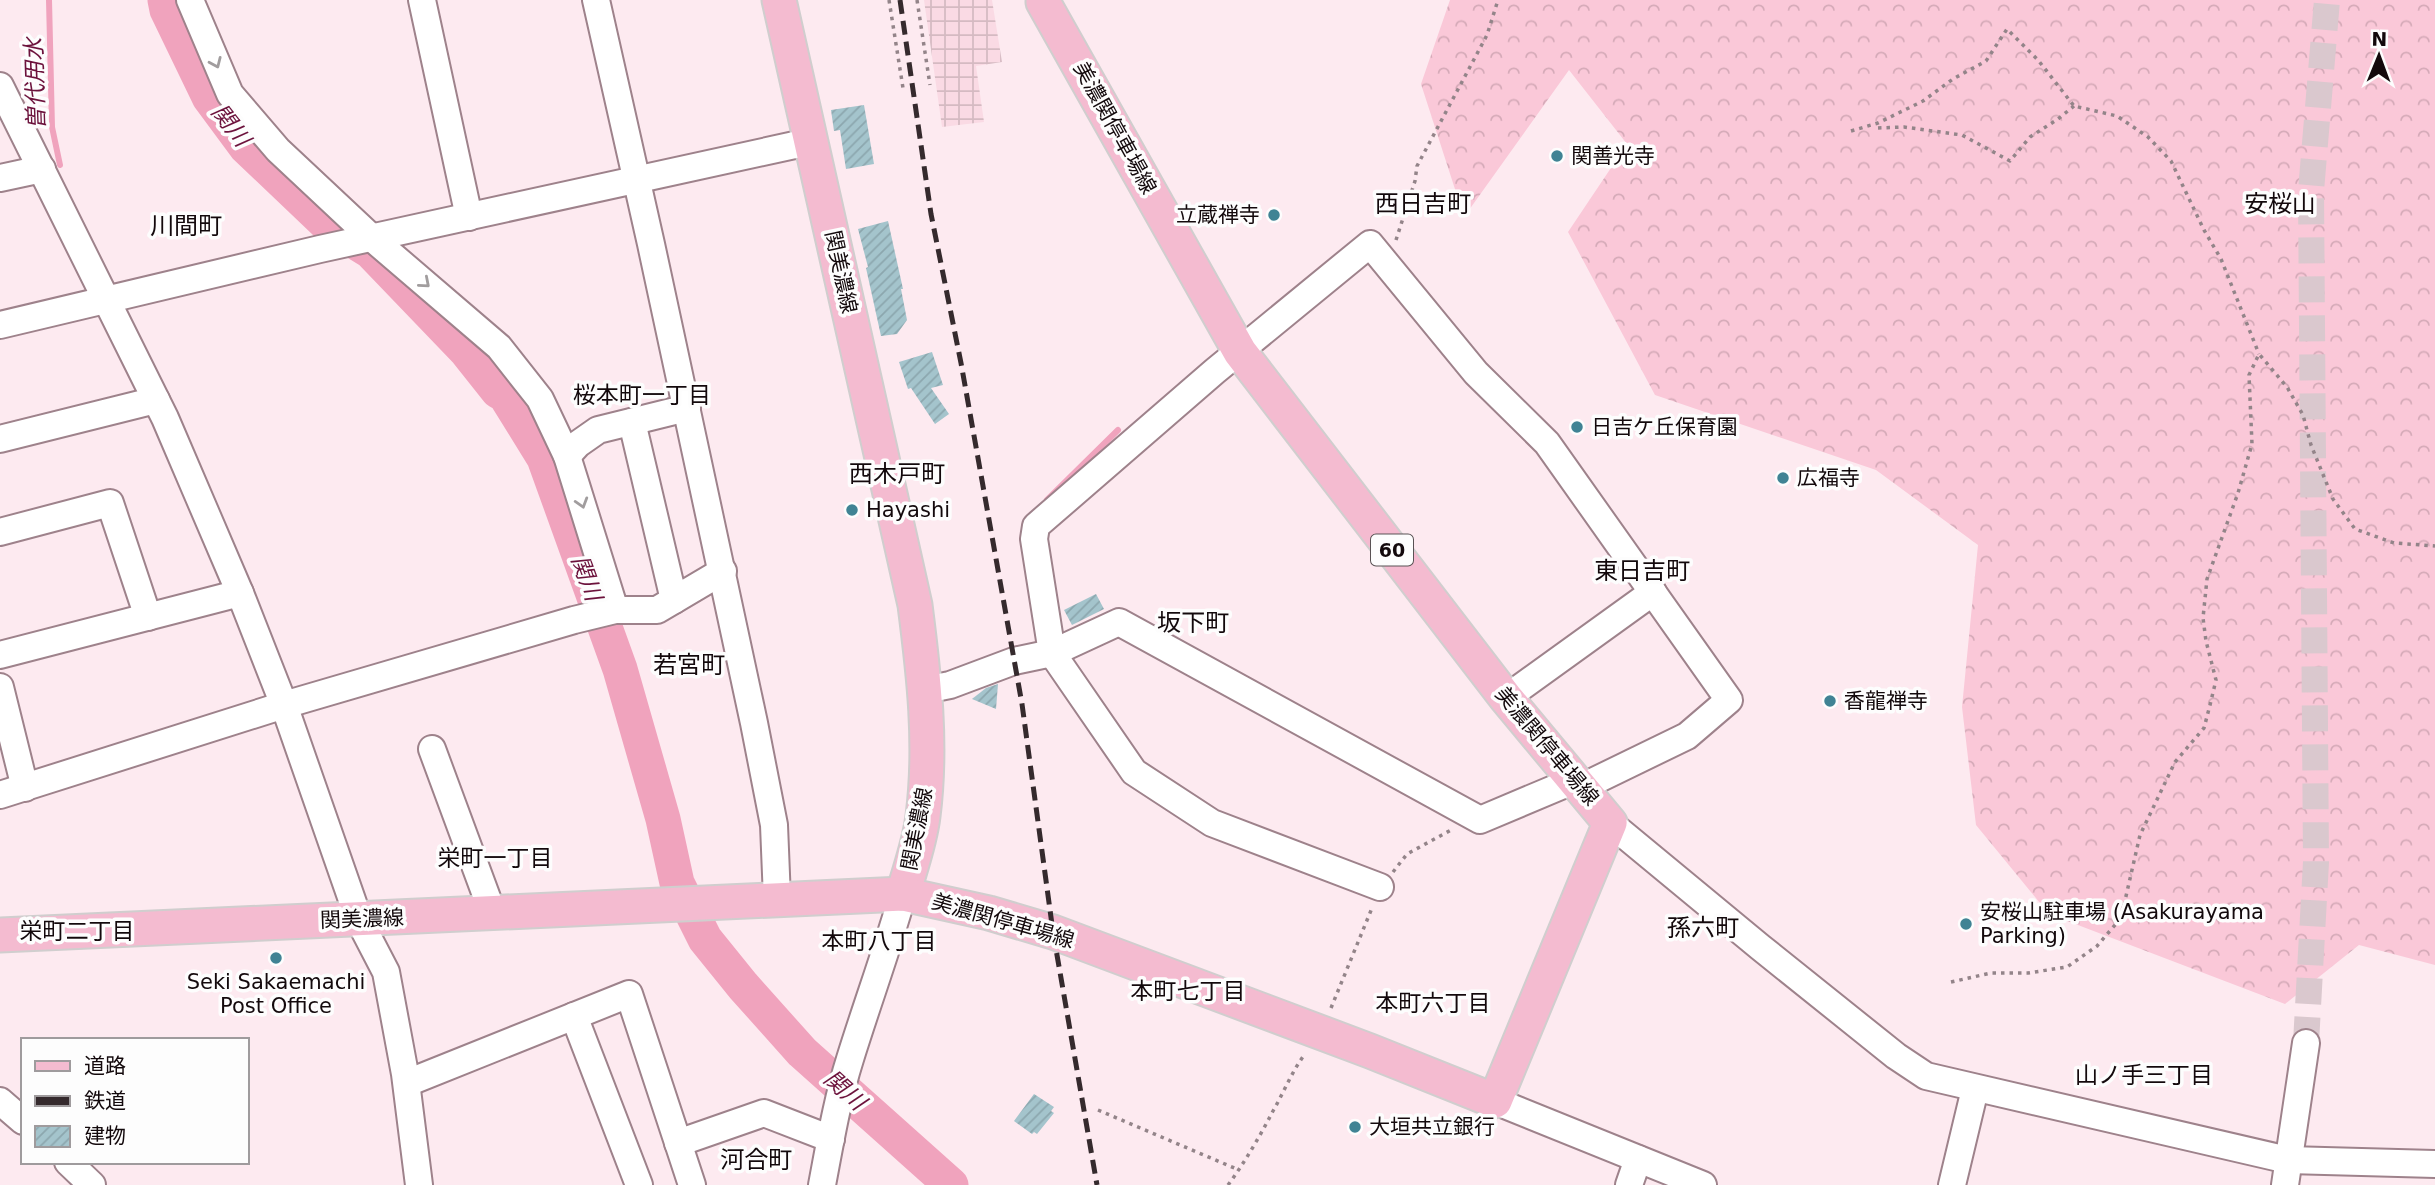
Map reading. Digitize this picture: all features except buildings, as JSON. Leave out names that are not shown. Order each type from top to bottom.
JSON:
[{"type":"main road","name":"関美濃線","points":[[0,934],[903,894],[923,818],[928,760],[925,690],[915,605],[813,141],[779,0]]},
{"type":"main road","name":"美濃関停車場線","points":[[903,894],[989,913],[1053,932],[1495,1101],[1610,823],[1506,698],[1240,352],[1043,1]]},
{"type":"street","points":[[190,0],[230,94],[278,150],[372,239],[499,347],[540,399],[567,456],[615,610]]},
{"type":"street","points":[[422,0],[469,217]]},
{"type":"street","points":[[596,0],[723,570],[774,825],[777,900]]},
{"type":"street","points":[[0,86],[156,400],[240,593],[284,705],[359,920],[386,972],[407,1083],[419,1185]]},
{"type":"street","points":[[0,325],[320,249],[813,141]]},
{"type":"street","points":[[0,178],[42,169]]},
{"type":"street","points":[[925,690],[950,685],[1014,661],[1052,653],[1119,622],[1480,820],[1578,784],[1687,736],[1729,700],[1546,443],[1476,373],[1370,244],[1215,371],[1036,526],[1034,539],[1052,653],[1134,772],[1212,823],[1380,887]]},
{"type":"street","points":[[0,439],[156,400]]},
{"type":"street","points":[[567,456],[578,444],[598,430],[687,408]]},
{"type":"street","points":[[632,422],[674,600]]},
{"type":"street","points":[[0,532],[110,503],[148,617]]},
{"type":"street","points":[[0,795],[284,705],[575,620],[615,610],[657,610],[723,570]]},
{"type":"street","points":[[1506,698],[1653,592]]},
{"type":"street","points":[[0,655],[240,593]]},
{"type":"street","points":[[0,687],[26,788]]},
{"type":"street","points":[[432,749],[493,914]]},
{"type":"street","points":[[1610,823],[1749,939],[1896,1056],[1926,1076],[2286,1173],[2435,1164]]},
{"type":"street","points":[[822,1185],[836,1109],[849,1059],[885,957],[903,894]]},
{"type":"street","points":[[407,1083],[629,994],[692,1185]]},
{"type":"street","points":[[574,1016],[639,1185]]},
{"type":"street","points":[[2286,1173],[2306,1043]]},
{"type":"street","points":[[1952,1185],[1975,1088]]},
{"type":"street","points":[[0,1101],[21,1119]]},
{"type":"street","points":[[1495,1101],[1703,1185]]},
{"type":"street","points":[[678,1143],[764,1112],[831,1139]]},
{"type":"street","points":[[1629,1185],[1639,1159]]},
{"type":"street","points":[[70,1164],[92,1185]]},
{"type":"path","points":[[889,0],[903,88]]},
{"type":"path","points":[[917,0],[930,85]]},
{"type":"path","points":[[1387,265],[1415,181],[1417,166],[1487,34],[1498,0]]},
{"type":"path","points":[[1851,131],[1878,123],[1923,101],[1953,79],[1986,61],[2007,29],[2038,60],[2074,106],[2117,116],[2148,136],[2171,161],[2221,259],[2259,354],[2287,387],[2303,415],[2311,445],[2333,499],[2355,530],[2394,543],[2435,546]]},
{"type":"path","points":[[1878,128],[1904,127],[1962,135],[2010,161],[2029,137],[2074,106]]},
{"type":"path","points":[[1951,982],[1991,973],[2028,973],[2067,967],[2097,946],[2121,918],[2140,835],[2175,762],[2204,728],[2210,705],[2216,680],[2203,618],[2207,579],[2238,494],[2252,444],[2249,375],[2259,354]]},
{"type":"path","points":[[1380,887],[1407,854],[1446,832],[1480,820]]},
{"type":"path","points":[[1098,1110],[1239,1170]]},
{"type":"shaded area","points":[[924,0],[992,0],[1002,62],[976,66],[984,122],[942,127]]},
{"type":"green space","points":[[1450,0],[2435,0],[2435,965],[2359,945],[2285,1004],[2049,914],[1976,825],[1962,707],[1978,545],[1876,470],[1655,395],[1568,232],[1627,144],[1569,70],[1464,217],[1421,84]]},
{"type":"waterway","name":"曽代用水","points":[[49,0],[52,127],[60,165]]},
{"type":"waterway","name":"関川","points":[[165,0],[167,10],[209,97],[246,147],[329,226],[370,251],[467,352],[498,391],[505,395],[544,458],[620,669],[663,819],[677,883],[705,939],[802,1052],[951,1185]]},
{"type":"waterway","points":[[1047,500],[1118,430]]},
{"type":"tunnel","points":[[2306,1043],[2316,862],[2311,191],[2327,0]]},
{"type":"railway","points":[[900,0],[931,214],[961,363],[1022,704],[1053,932],[1097,1185]]},
{"type":"place","name":"関善光寺","points":[[1557,156]]},
{"type":"place","name":"立蔵禅寺","points":[[1274,215]]},
{"type":"place","name":"日吉ケ丘保育園","points":[[1577,427]]},
{"type":"place","name":"広福寺","points":[[1783,478]]},
{"type":"place","name":"Hayashi","points":[[852,510]]},
{"type":"place","name":"香龍禅寺","points":[[1830,701]]},
{"type":"place","name":"安桜山駐車場 (Asakurayama Parking)","points":[[1966,924]]},
{"type":"place","name":"Seki Sakaemachi Post Office","points":[[276,958]]},
{"type":"place","name":"大垣共立銀行","points":[[1355,1127]]},
{"type":"district","name":"西日吉町","points":[[1423,204]]},
{"type":"district","name":"安桜山","points":[[2280,204]]},
{"type":"district","name":"川間町","points":[[186,226]]},
{"type":"district","name":"桜本町一丁目","points":[[642,395]]},
{"type":"district","name":"西木戸町","points":[[897,474]]},
{"type":"district","name":"東日吉町","points":[[1642,571]]},
{"type":"district","name":"坂下町","points":[[1193,623]]},
{"type":"district","name":"若宮町","points":[[689,665]]},
{"type":"district","name":"栄町一丁目","points":[[495,858]]},
{"type":"district","name":"孫六町","points":[[1703,928]]},
{"type":"district","name":"栄町二丁目","points":[[77,931]]},
{"type":"district","name":"本町八丁目","points":[[879,941]]},
{"type":"district","name":"本町七丁目","points":[[1188,991]]},
{"type":"district","name":"本町六丁目","points":[[1433,1003]]},
{"type":"district","name":"山ノ手三丁目","points":[[2144,1075]]},
{"type":"district","name":"河合町","points":[[756,1160]]}]
